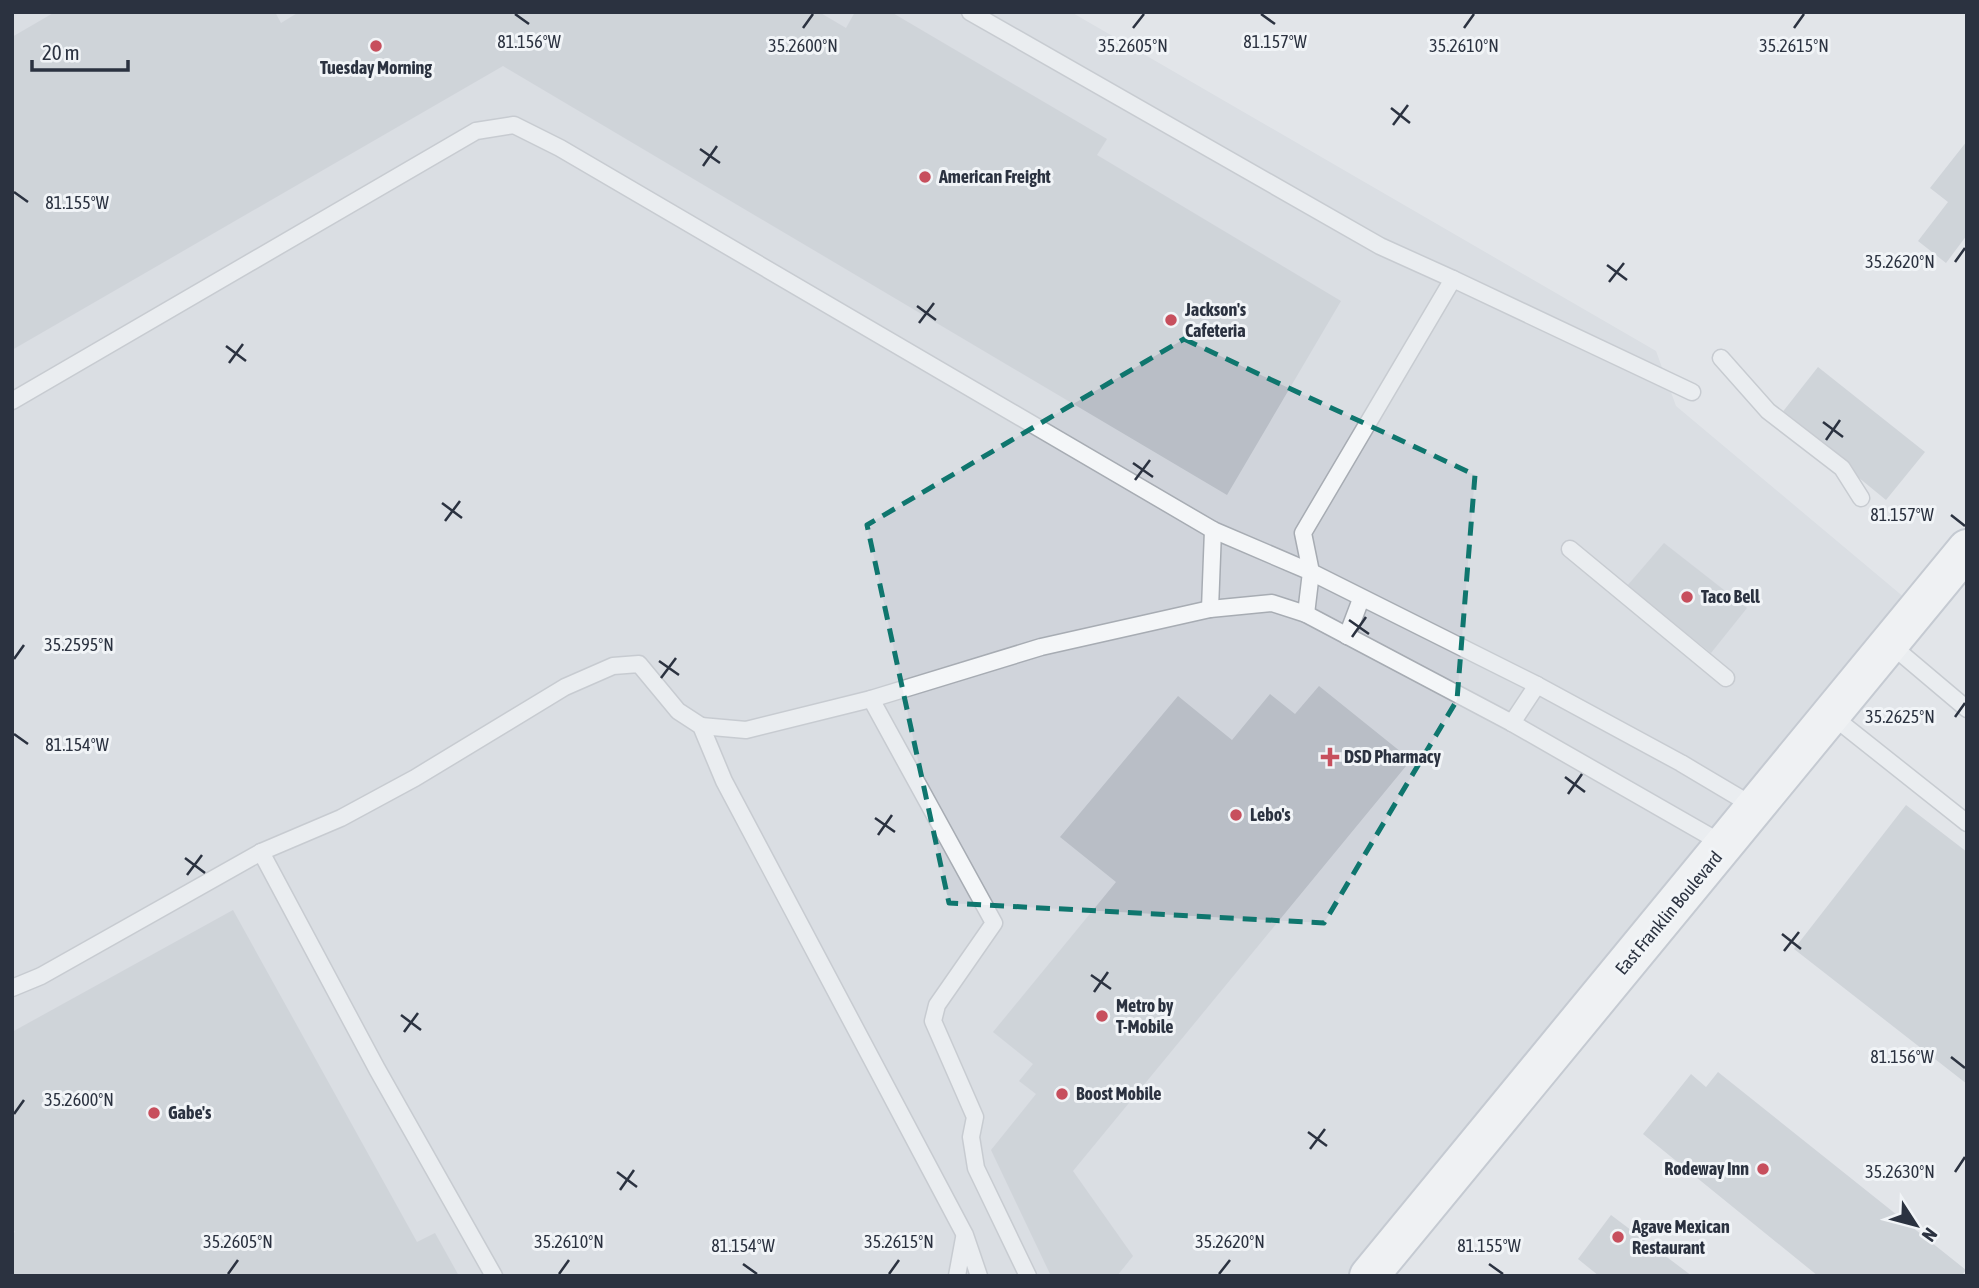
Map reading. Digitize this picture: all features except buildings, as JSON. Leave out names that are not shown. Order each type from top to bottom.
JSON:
[{"type":"main road","name":"East Franklin Boulevard","points":[[1363,1272],[1406,1230],[1967,549]]},
{"type":"lane","points":[[970,12],[1380,246],[1692,392]]},
{"type":"lane","points":[[12,401],[476,131],[514,125],[560,148],[692,224],[1213,530],[1311,572],[1536,685],[1681,763],[1755,807]]},
{"type":"lane","points":[[1306,614],[1311,572],[1303,533],[1453,279]]},
{"type":"lane","points":[[1721,358],[1769,411],[1842,468],[1861,498]]},
{"type":"lane","points":[[1210,610],[1213,530]]},
{"type":"lane","points":[[1570,549],[1726,678]]},
{"type":"lane","points":[[1347,636],[1361,598]]},
{"type":"lane","points":[[12,988],[41,976],[261,852],[341,818],[415,778],[565,687],[613,666],[639,664],[678,711],[701,726],[746,730],[871,699],[1041,647],[1210,610],[1272,604],[1306,614],[1512,723],[1725,845]]},
{"type":"lane","points":[[1889,644],[1967,709]]},
{"type":"lane","points":[[1512,723],[1536,685]]},
{"type":"lane","points":[[871,699],[994,923],[937,1005],[933,1021],[975,1117],[971,1137],[975,1168],[1028,1276]]},
{"type":"lane","points":[[1831,715],[1967,824]]},
{"type":"lane","points":[[701,726],[724,781],[965,1235],[979,1276]]},
{"type":"lane","points":[[261,852],[377,1069],[494,1276]]},
{"type":"lane","points":[[957,1276],[965,1235]]},
{"type":"highlighted area","points":[[1184,339],[1475,475],[1457,700],[1324,923],[949,903],[867,525]]},
{"type":"shaded area","points":[[12,12],[1071,12],[1656,351],[1676,406],[1918,609],[1369,1276],[12,1276]]},
{"type":"place","name":"Tuesday Morning","points":[[376,46]]},
{"type":"place","name":"American Freight","points":[[925,177]]},
{"type":"place","name":"Jackson's Cafeteria","points":[[1171,320]]},
{"type":"place","name":"Taco Bell","points":[[1687,597]]},
{"type":"place","name":"DSD Pharmacy","points":[[1330,757]]},
{"type":"place","name":"Lebo's","points":[[1236,815]]},
{"type":"place","name":"Metro by T-Mobile","points":[[1102,1016]]},
{"type":"place","name":"Boost Mobile","points":[[1062,1094]]},
{"type":"place","name":"Gabe's","points":[[154,1113]]},
{"type":"place","name":"Rodeway Inn","points":[[1763,1169]]},
{"type":"place","name":"Agave Mexican Restaurant","points":[[1618,1237]]}]
